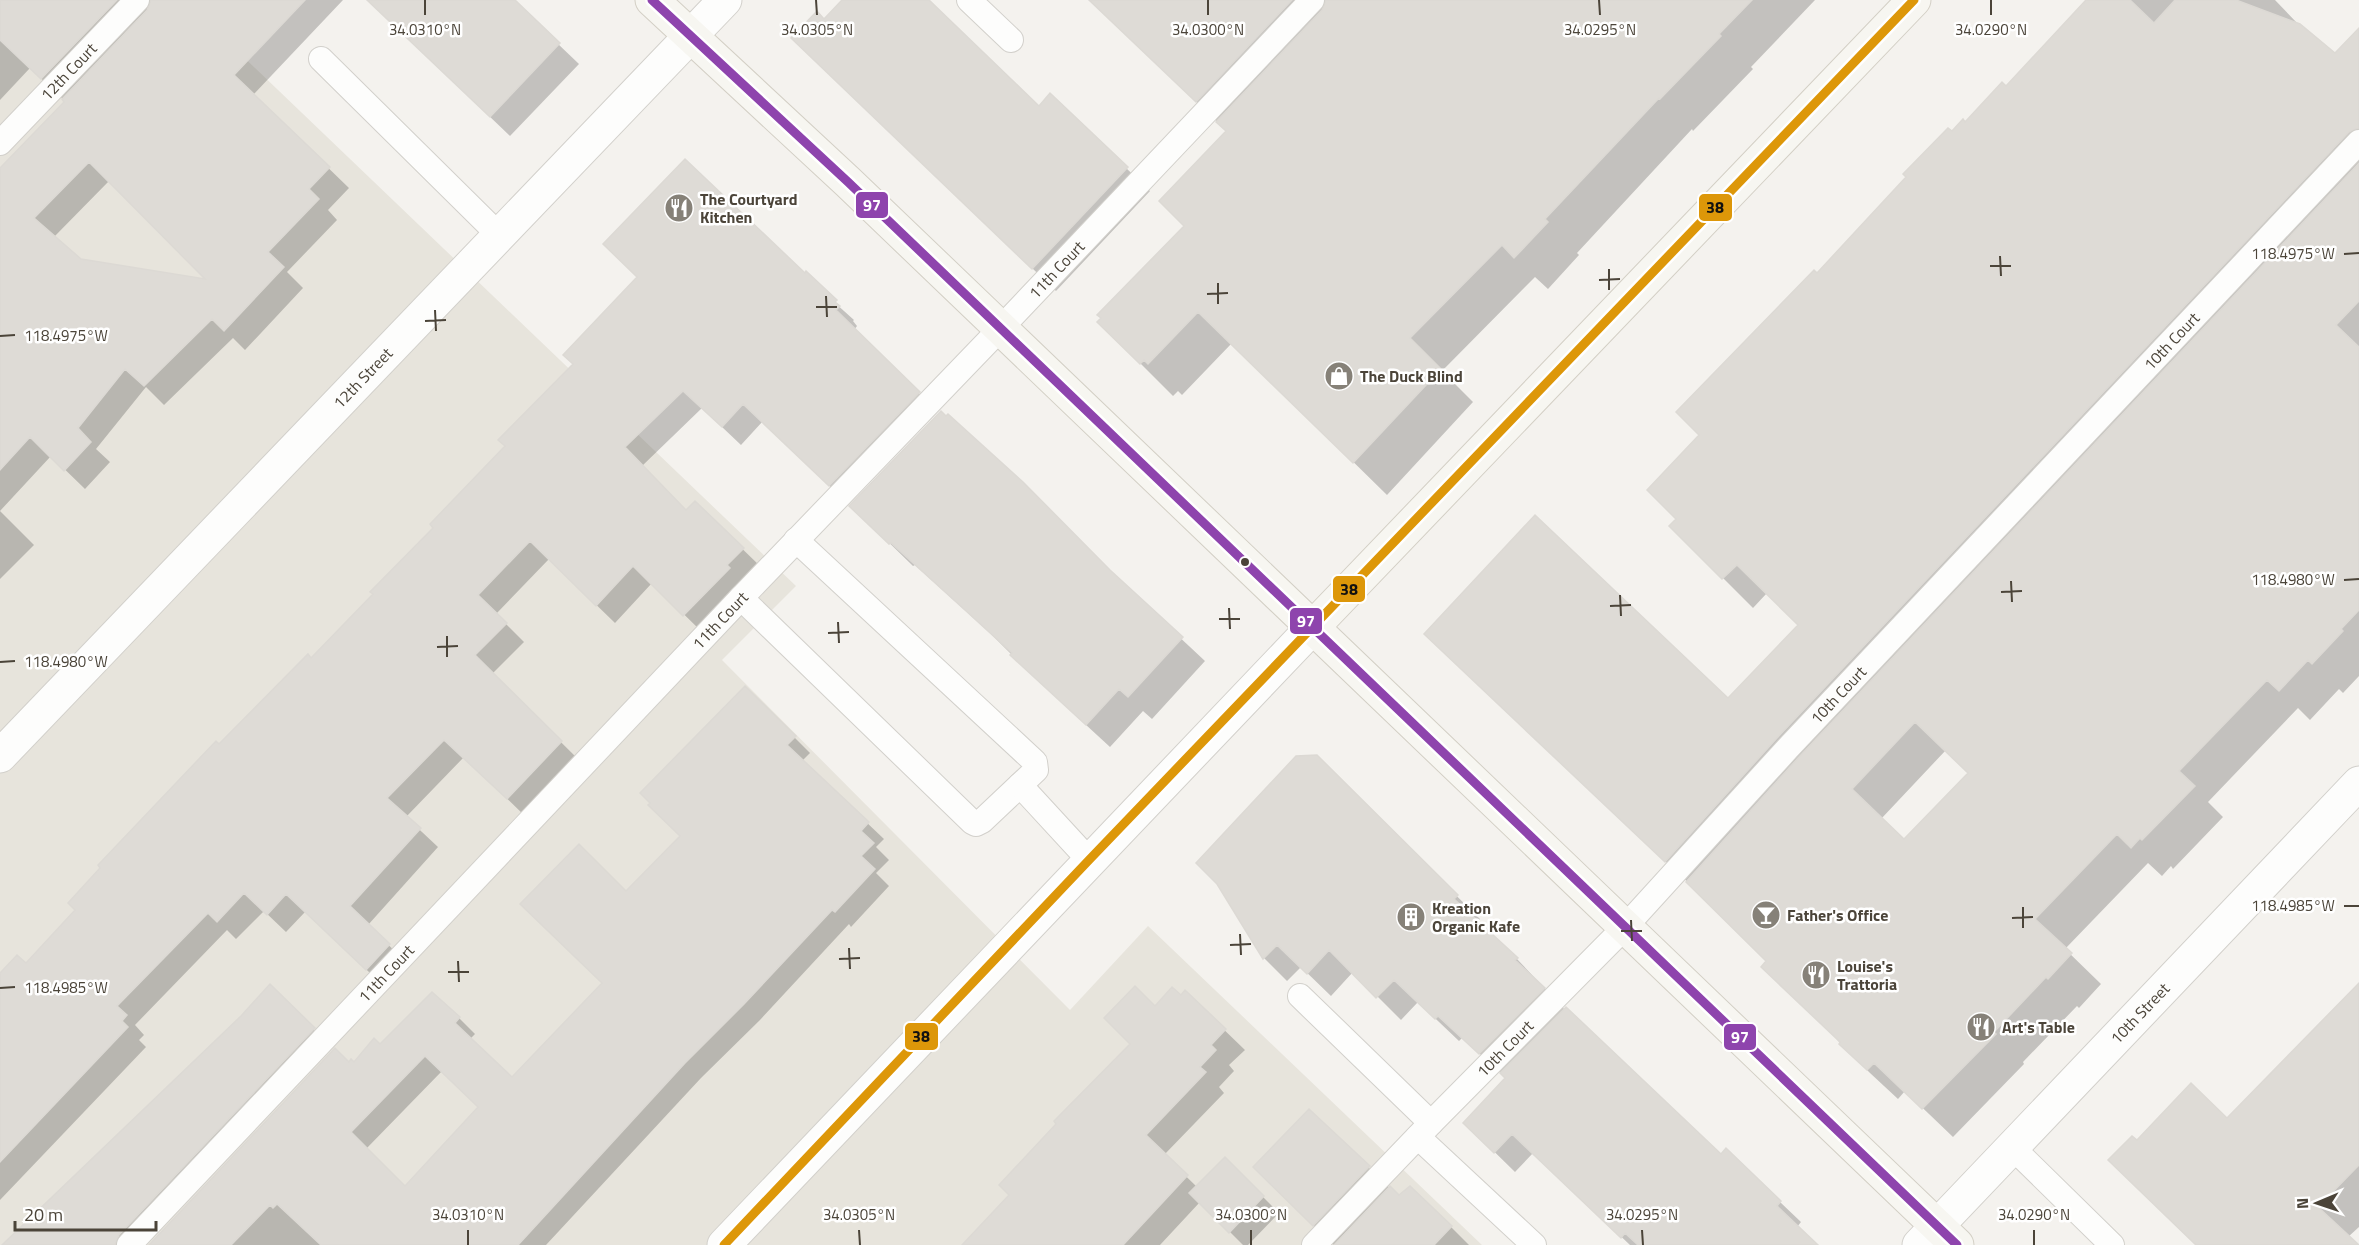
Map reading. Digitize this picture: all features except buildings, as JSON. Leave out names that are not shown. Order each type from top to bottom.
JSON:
[{"type":"street","points":[[652,0],[848,182],[1625,927],[1938,1239]]},
{"type":"street","name":"12th Street","points":[[0,756],[725,0]]},
{"type":"street","points":[[724,1245],[1089,860],[1914,0]]},
{"type":"street","name":"10th Street","points":[[1938,1239],[2012,1147],[2359,783]]},
{"type":"lane","name":"12th Court","points":[[0,143],[137,0]]},
{"type":"lane","points":[[969,0],[1011,40]]},
{"type":"lane","name":"11th Court","points":[[129,1245],[796,540],[1312,0]]},
{"type":"lane","points":[[321,59],[499,235]]},
{"type":"lane","name":"10th Court","points":[[1314,1245],[1625,927],[1788,748],[2359,142]]},
{"type":"lane","points":[[741,598],[972,822],[976,824],[982,821],[1036,770],[1035,762],[796,540]]},
{"type":"lane","points":[[1020,785],[1089,860]]},
{"type":"lane","points":[[1300,996],[1534,1245]]},
{"type":"lane","points":[[2012,1147],[2100,1241]]},
{"type":"shaded area","points":[[0,0],[184,0],[796,586],[722,660],[1070,1010],[1148,926],[1482,1245],[0,1245]]},
{"type":"transit line","name":"97","points":[[652,0],[848,182],[1957,1245]]},
{"type":"transit line","name":"38","points":[[724,1245],[1089,860],[1914,0]]},
{"type":"place","name":"The Courtyard Kitchen","points":[[679,208]]},
{"type":"place","name":"The Duck Blind","points":[[1339,376]]},
{"type":"place","name":"Father's Office","points":[[1766,915]]},
{"type":"place","name":"Kreation Organic Kafe","points":[[1411,917]]},
{"type":"place","name":"Louise's Trattoria","points":[[1816,975]]},
{"type":"place","name":"Art's Table","points":[[1981,1027]]}]
